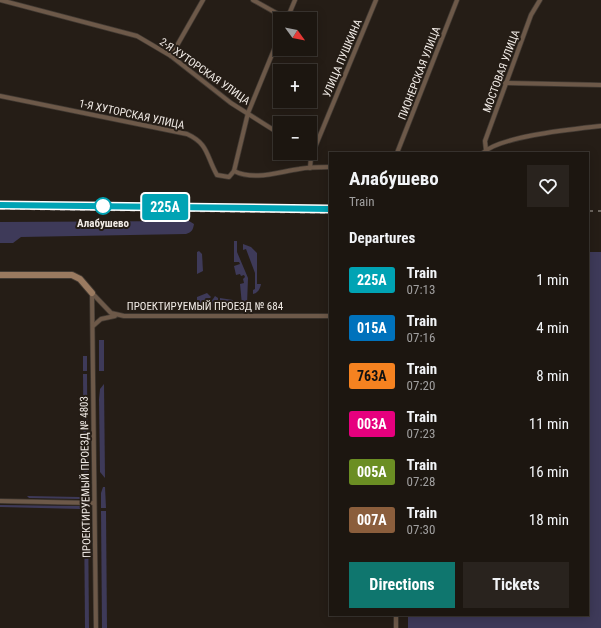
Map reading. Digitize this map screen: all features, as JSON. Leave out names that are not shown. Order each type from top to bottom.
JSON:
[{"type":"street","name":"2-Я ХУТОРСКАЯ УЛИЦА","points":[[0,0],[137,36],[171,56],[225,98],[273,129]]},
{"type":"street","points":[[171,56],[203,0]]},
{"type":"street","points":[[253,0],[274,12]]},
{"type":"street","points":[[290,12],[295,0]]},
{"type":"street","name":"УЛИЦА ПУШКИНА","points":[[310,168],[311,157],[376,0]]},
{"type":"street","name":"ПИОНЕРСКАЯ УЛИЦА","points":[[398,152],[457,0]]},
{"type":"street","name":"МОСТОВАЯ УЛИЦА","points":[[484,152],[485,141],[505,83],[531,14],[540,0]]},
{"type":"street","points":[[234,171],[248,113],[273,52]]},
{"type":"street","points":[[505,83],[601,85]]},
{"type":"street","name":"1-Я ХУТОРСКАЯ УЛИЦА","points":[[0,96],[187,134],[197,139],[204,145],[217,175],[229,177],[234,171],[243,176],[267,175],[310,168],[329,167]]},
{"type":"street","points":[[484,152],[500,143],[544,134],[601,126]]},
{"type":"street","name":"ПРОЕКТИРУЕМЫЙ ПРОЕЗД № 684","points":[[0,275],[72,275],[80,279],[111,313],[124,316],[329,316]]},
{"type":"street","name":"ПРОЕКТИРУЕМЫЙ ПРОЕЗД № 4803","points":[[92,293],[96,628]]},
{"type":"street","points":[[93,326],[106,317],[124,316]]},
{"type":"street","points":[[0,501],[94,503]]},
{"type":"street","points":[[396,616],[396,628]]},
{"type":"shaded area","points":[[189,221],[194,224],[194,226],[191,232],[186,234],[21,237],[13,243],[0,243],[0,222]]},
{"type":"shaded area","points":[[234,241],[237,241],[237,252],[248,278],[247,305],[242,305],[240,284],[244,283],[243,279],[245,277],[244,275],[241,276],[240,274],[236,275],[234,266],[240,264],[239,262],[234,262]]},
{"type":"shaded area","points":[[243,244],[251,247],[257,253],[257,284],[261,284],[256,293],[253,294],[253,290],[255,289],[255,273],[246,249],[243,250]]},
{"type":"shaded area","points":[[199,251],[202,254],[203,271],[197,274],[197,252]]},
{"type":"shaded area","points":[[589,252],[601,252],[601,628],[408,628],[408,616],[589,616]]},
{"type":"shaded area","points":[[207,293],[211,297],[201,307],[197,303],[197,297]]},
{"type":"shaded area","points":[[215,296],[218,298],[218,307],[207,308]]},
{"type":"shaded area","points":[[220,298],[233,300],[233,306],[220,306]]},
{"type":"shaded area","points":[[99,340],[104,340],[104,371],[99,371]]},
{"type":"shaded area","points":[[83,356],[87,356],[87,371],[83,371]]},
{"type":"shaded area","points":[[83,374],[87,374],[88,496],[84,499]]},
{"type":"shaded area","points":[[104,384],[105,478],[100,472],[99,399],[100,389]]},
{"type":"shaded area","points":[[103,487],[105,487],[106,508],[101,508],[101,493]]},
{"type":"shaded area","points":[[27,496],[80,497],[80,499],[29,498]]},
{"type":"shaded area","points":[[0,505],[81,506],[81,509],[0,507]]},
{"type":"shaded area","points":[[84,511],[88,511],[89,628],[85,628]]},
{"type":"shaded area","points":[[101,511],[106,511],[107,628],[102,628]]},
{"type":"railway","points":[[0,209],[329,213]]},
{"type":"railway","points":[[589,211],[601,211]]},
{"type":"train","name":"225А","points":[[0,205],[329,209]]},
{"type":"place","name":"Алабушево","points":[[103,206]]}]
